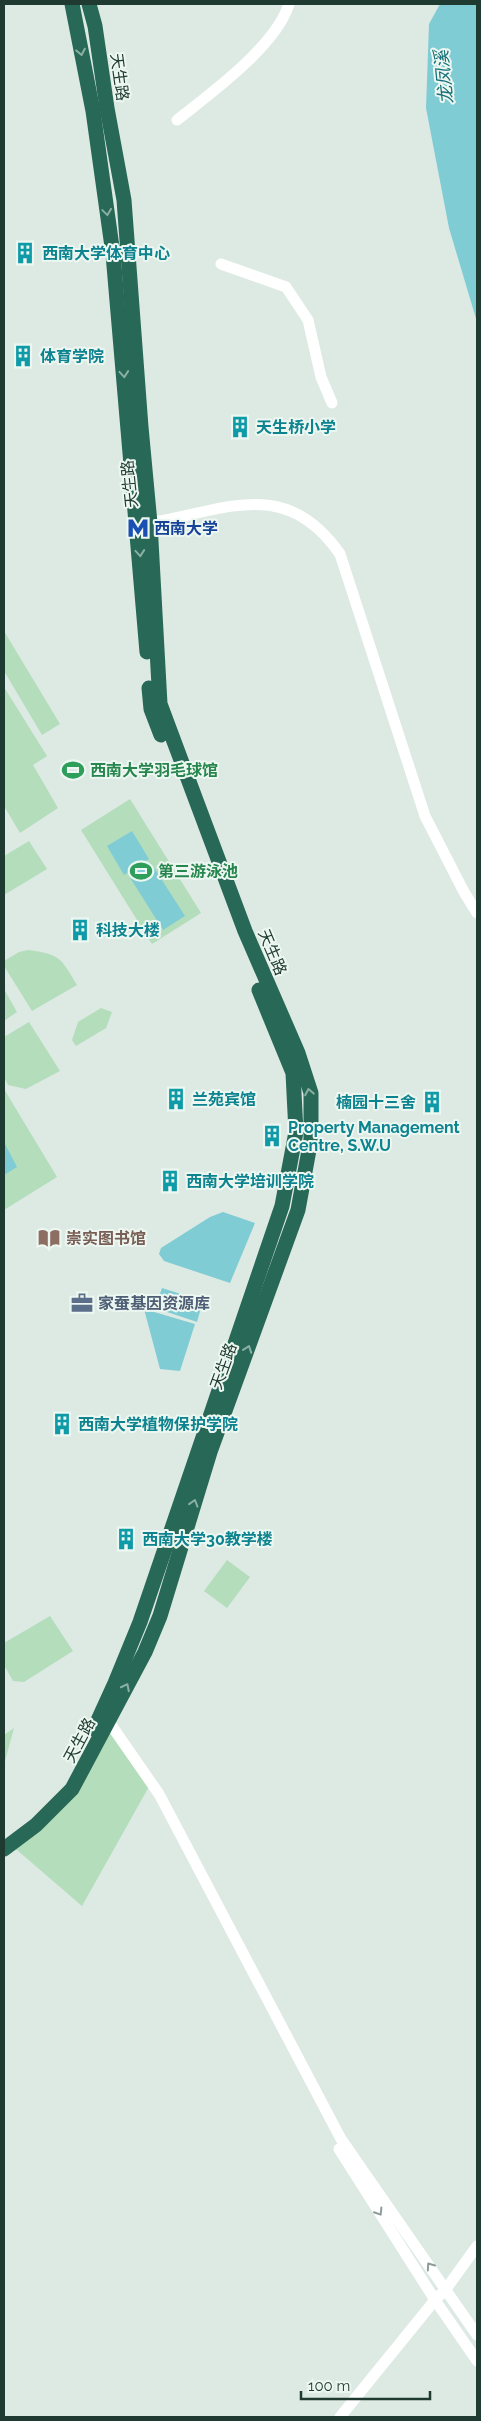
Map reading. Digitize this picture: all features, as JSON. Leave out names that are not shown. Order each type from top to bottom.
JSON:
[{"type":"highway","name":"天生路","points":[[4,1849],[36,1825],[72,1789],[145,1652],[160,1616],[210,1452],[298,1210],[311,1139],[311,1093],[298,1053],[245,931],[160,704],[144,524],[113,254],[93,111],[72,4]]},
{"type":"highway","name":"天生路","points":[[4,1837],[43,1806],[64,1784],[76,1766],[115,1683],[140,1622],[282,1206],[296,1132],[293,1074],[150,709],[140,426],[124,200],[107,108],[95,26],[89,4]]},
{"type":"street","points":[[177,120],[225,83],[268,37],[286,14],[289,4]]},
{"type":"street","points":[[221,264],[286,288],[308,320],[321,377],[332,402]]},
{"type":"street","points":[[144,524],[253,503],[270,504],[294,512],[315,526],[329,539],[340,554],[425,816],[464,892],[477,913]]},
{"type":"street","points":[[108,1722],[159,1794],[341,2139],[477,2335]]},
{"type":"street","points":[[292,2046],[336,2145],[435,2300],[477,2361]]},
{"type":"street","points":[[340,2417],[435,2300],[446,2290],[477,2246]]},
{"type":"green space","points":[[4,631],[60,724],[42,735],[4,671]]},
{"type":"green space","points":[[4,687],[47,756],[33,765],[58,808],[20,833],[4,806]]},
{"type":"green space","name":"第三游泳池","points":[[130,799],[201,913],[152,944],[81,830]]},
{"type":"green space","points":[[29,841],[47,869],[4,895],[4,856]]},
{"type":"green space","points":[[28,950],[47,953],[58,959],[63,963],[77,985],[32,1011],[4,966],[4,961],[19,952]]},
{"type":"green space","points":[[4,989],[17,1012],[4,1021]]},
{"type":"green space","points":[[101,1008],[112,1012],[106,1028],[76,1046],[72,1040],[78,1022]]},
{"type":"green space","points":[[29,1022],[60,1071],[26,1089],[8,1085],[4,1077],[4,1037]]},
{"type":"green space","points":[[4,1089],[57,1177],[4,1210]]},
{"type":"green space","points":[[227,1560],[250,1577],[227,1608],[204,1591]]},
{"type":"green space","points":[[50,1616],[73,1651],[24,1682],[13,1681],[4,1665],[4,1643]]},
{"type":"green space","points":[[109,1722],[151,1783],[82,1906],[10,1844],[57,1807]]},
{"type":"green space","points":[[14,1728],[4,1765],[4,1735]]},
{"type":"water","name":"龙凤溪","points":[[440,4],[477,4],[477,322],[449,228],[426,108],[429,24]]},
{"type":"water","points":[[132,831],[149,859],[124,875],[107,846]]},
{"type":"water","points":[[151,863],[185,916],[163,930],[129,876]]},
{"type":"water","points":[[4,1142],[17,1167],[4,1175]]},
{"type":"water","points":[[223,1212],[255,1223],[230,1283],[164,1261],[159,1254],[161,1248],[210,1217]]},
{"type":"water","points":[[162,1288],[203,1301],[197,1322],[155,1308]]},
{"type":"water","points":[[144,1309],[195,1324],[180,1371],[160,1369]]},
{"type":"place","name":"西南大学体育中心","points":[[25,253]]},
{"type":"place","name":"体育学院","points":[[23,356]]},
{"type":"place","name":"天生桥小学","points":[[240,427]]},
{"type":"place","name":"西南大学","points":[[138,528]]},
{"type":"place","name":"西南大学羽毛球馆","points":[[73,770]]},
{"type":"place","name":"第三游泳池","points":[[141,871]]},
{"type":"place","name":"科技大楼","points":[[80,930]]},
{"type":"place","name":"兰苑宾馆","points":[[176,1099]]},
{"type":"place","name":"楠园十三舍","points":[[432,1102]]},
{"type":"place","name":"Property Management Centre, S.W.U","points":[[272,1136]]},
{"type":"place","name":"西南大学培训学院","points":[[170,1181]]},
{"type":"place","name":"崇实图书馆","points":[[49,1238]]},
{"type":"place","name":"家蚕基因资源库","points":[[82,1303]]},
{"type":"place","name":"西南大学植物保护学院","points":[[62,1424]]},
{"type":"place","name":"西南大学30教学楼","points":[[126,1539]]}]
